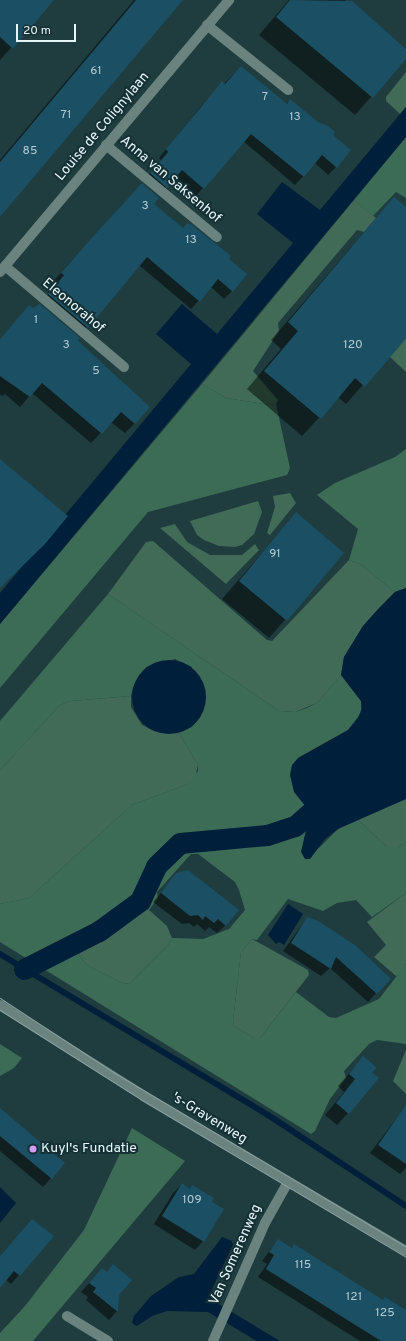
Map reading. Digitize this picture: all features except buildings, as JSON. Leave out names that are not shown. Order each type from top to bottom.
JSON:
[{"type":"street","name":"Louise de Colignylaan","points":[[2,270],[229,0]]},
{"type":"street","points":[[207,25],[288,90]]},
{"type":"street","name":"Anna van Saksenhof","points":[[106,145],[217,237]]},
{"type":"street","name":"Eleonorahof","points":[[2,270],[124,367]]},
{"type":"street","name":"'s-Gravenweg","points":[[0,1005],[288,1182],[406,1251]]},
{"type":"street","name":"Van Somerenweg","points":[[213,1341],[265,1223],[288,1182]]},
{"type":"street","points":[[68,1316],[108,1341]]},
{"type":"green space","points":[[406,72],[406,107],[400,114],[386,101],[386,97]]},
{"type":"green space","points":[[406,137],[406,198],[396,192],[373,216],[354,200]]},
{"type":"green space","points":[[354,200],[376,218],[364,232],[357,230],[278,323],[279,331],[253,371],[278,400],[276,404],[270,405],[226,398],[202,384]]},
{"type":"green space","points":[[406,338],[406,372],[390,357]]},
{"type":"green space","points":[[202,384],[226,398],[270,405],[276,404],[290,468],[287,475],[148,512],[0,688],[0,624]]},
{"type":"green space","points":[[406,449],[406,588],[395,592],[360,564],[349,560],[358,529],[317,495],[335,483],[395,457]]},
{"type":"green space","points":[[290,493],[296,503],[270,535],[267,533],[275,507],[273,496]]},
{"type":"green space","points":[[258,501],[262,512],[254,534],[242,545],[235,547],[219,546],[204,540],[197,535],[190,521]]},
{"type":"green space","points":[[175,524],[187,542],[210,555],[242,555],[255,544],[259,550],[226,584],[160,528]]},
{"type":"green space","points":[[153,541],[267,640],[272,641],[349,560],[360,564],[395,592],[363,626],[344,657],[341,675],[317,703],[295,712],[279,711],[108,594],[146,542]]},
{"type":"green space","points":[[108,594],[279,711],[295,712],[317,703],[341,675],[361,701],[361,713],[348,730],[298,758],[310,818],[319,848],[338,829],[357,819],[387,847],[398,847],[406,842],[406,893],[372,917],[356,900],[337,903],[323,911],[288,899],[257,940],[252,939],[241,952],[233,1021],[234,1026],[254,1038],[260,1038],[296,992],[329,1017],[336,1018],[379,999],[406,964],[406,1044],[377,1040],[369,1044],[344,1071],[346,1078],[330,1099],[315,1131],[311,1134],[0,942],[0,904],[29,898],[132,805],[188,784],[198,771],[198,765],[178,732],[192,727],[201,716],[192,667],[175,659],[146,667],[133,687],[131,696],[71,701],[60,705],[0,770],[0,721]],"holes":[[[191,854],[198,854],[235,882],[239,890],[245,910],[229,929],[203,939],[172,938],[168,945],[129,984],[122,983],[87,965],[79,955],[81,949],[133,904],[149,910],[158,898],[157,892]]]},
{"type":"green space","points":[[131,696],[131,707],[142,725],[154,731],[178,732],[198,765],[195,778],[188,784],[132,805],[29,898],[0,904],[0,770],[60,705],[71,701]]},
{"type":"green space","points":[[406,799],[406,842],[398,847],[387,847],[357,819]]},
{"type":"green space","points":[[406,893],[406,964],[400,974],[396,976],[374,957],[386,945],[367,922]]},
{"type":"green space","points":[[133,904],[149,910],[167,926],[172,938],[168,945],[129,984],[122,983],[87,965],[79,955],[81,949]]},
{"type":"green space","points":[[252,939],[308,970],[309,975],[260,1038],[254,1038],[234,1026],[233,1021],[241,952]]},
{"type":"green space","points":[[0,1044],[22,1058],[14,1068],[0,1076]]},
{"type":"green space","points":[[406,1050],[406,1094],[393,1081]]},
{"type":"green space","points":[[132,1128],[185,1161],[33,1341],[0,1341],[0,1333],[25,1306],[84,1230]]},
{"type":"water","points":[[406,107],[406,137],[0,624],[0,593],[191,364],[156,334],[182,304],[217,334],[293,243],[257,214],[282,182],[320,210]]},
{"type":"water","points":[[406,588],[406,799],[338,829],[325,839],[310,859],[305,859],[301,852],[310,812],[294,792],[290,775],[292,765],[298,758],[348,730],[358,718],[362,708],[361,701],[341,675],[344,657],[363,626],[378,609],[395,592]]},
{"type":"water","points":[[162,660],[176,660],[190,666],[200,676],[206,690],[206,704],[200,718],[190,728],[176,734],[162,734],[148,728],[138,718],[132,704],[132,690],[138,676],[148,666]]},
{"type":"water","points":[[288,904],[303,914],[284,945],[279,942],[276,944],[268,935]]},
{"type":"water","points":[[0,1187],[16,1203],[0,1223]]},
{"type":"water","points":[[222,1237],[232,1241],[233,1245],[213,1287],[212,1292],[215,1302],[280,1341],[257,1341],[208,1312],[167,1311],[152,1316],[137,1326],[134,1325],[132,1322],[134,1316],[151,1296],[179,1277],[194,1274]]},
{"type":"waterway","points":[[24,969],[99,931],[140,901],[156,866],[180,843],[267,835],[295,826],[331,794]]},
{"type":"waterway","points":[[0,954],[268,1115],[406,1206]]},
{"type":"tram line","points":[[0,998],[113,1072],[406,1247]]},
{"type":"tram line","points":[[0,1010],[140,1099],[406,1257]]},
{"type":"place","name":"Kuyl's Fundatie","points":[[33,1149]]}]
